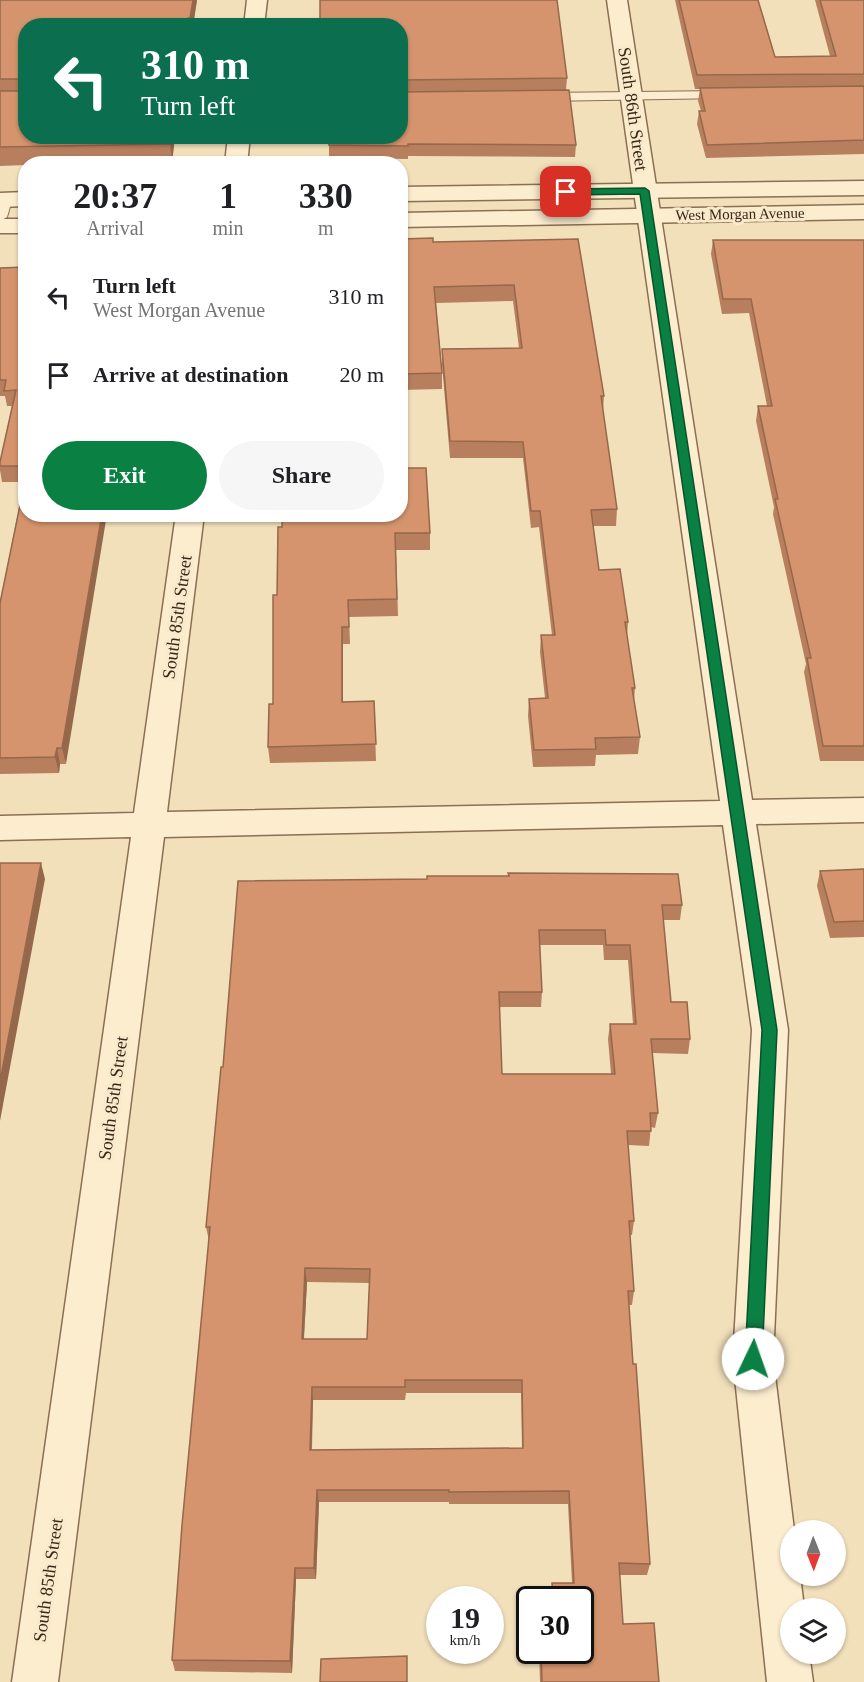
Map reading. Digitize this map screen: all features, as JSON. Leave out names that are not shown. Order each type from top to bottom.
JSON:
[{"type":"street","points":[[255,18],[257,0]]},
{"type":"street","name":"South 86th Street","points":[[617,0],[770,1030],[753,1359],[790,1682]]},
{"type":"street","name":"West Morgan Avenue","points":[[408,219],[864,188]]},
{"type":"street","name":"West Morgan Avenue","points":[[408,194],[864,212]]},
{"type":"street","points":[[0,226],[18,226]]},
{"type":"street","name":"South 85th Street","points":[[35,1682],[189,522]]},
{"type":"street","points":[[0,828],[864,810]]},
{"type":"lane","points":[[531,97],[734,95]]},
{"type":"building","points":[[0,0],[193,0],[190,18],[18,18],[18,79],[0,79]]},
{"type":"building","points":[[320,0],[557,0],[567,78],[408,80],[408,18],[320,18]]},
{"type":"building","points":[[679,0],[758,0],[775,57],[836,56],[820,0],[864,0],[864,74],[697,75]]},
{"type":"building","points":[[864,86],[864,140],[707,145],[699,111],[705,111],[700,88]]},
{"type":"building","points":[[569,90],[576,145],[408,144],[408,92]]},
{"type":"building","points":[[0,91],[18,91],[18,144],[170,144],[0,147]]},
{"type":"building","points":[[408,144],[408,146],[329,145]]},
{"type":"building","points":[[433,238],[433,242],[578,239],[604,396],[601,396],[617,509],[591,510],[599,570],[620,569],[635,688],[632,688],[640,737],[595,738],[596,749],[534,750],[529,699],[548,698],[541,635],[555,635],[540,511],[531,511],[523,442],[450,441],[442,349],[522,348],[514,285],[434,287],[442,373],[408,374],[408,239]]},
{"type":"building","points":[[713,240],[864,240],[864,746],[823,746],[807,658],[811,658],[775,499],[778,499],[758,406],[772,406],[751,299],[723,299]]},
{"type":"building","points":[[18,267],[18,466],[0,466],[16,390],[4,391],[6,380],[0,380],[0,268]]},
{"type":"building","points":[[408,468],[426,468],[430,533],[395,533],[397,599],[348,600],[349,627],[342,627],[342,702],[374,701],[376,744],[268,747],[269,704],[273,704],[273,595],[277,595],[278,527],[282,527],[282,522],[408,522]]},
{"type":"building","points":[[18,515],[18,522],[101,522],[62,748],[57,748],[55,757],[0,758],[0,603]]},
{"type":"building","points":[[0,863],[41,863],[0,1082]]},
{"type":"building","points":[[864,869],[864,921],[834,922],[820,871]]},
{"type":"building","points":[[508,873],[678,874],[682,905],[662,905],[671,1002],[687,1002],[690,1039],[651,1039],[658,1113],[650,1113],[651,1131],[627,1131],[634,1221],[629,1221],[634,1291],[628,1291],[633,1364],[636,1364],[650,1564],[619,1563],[623,1624],[654,1623],[659,1682],[542,1682],[541,1664],[594,1664],[594,1586],[552,1586],[552,1583],[574,1583],[569,1491],[317,1490],[314,1568],[295,1568],[290,1661],[172,1660],[182,1525],[210,1227],[206,1227],[221,1067],[223,1067],[238,881],[427,879],[427,876],[509,876]],"holes":[[[539,930],[605,930],[606,945],[630,945],[636,1024],[610,1024],[615,1074],[502,1074],[499,992],[542,992]],[[305,1268],[370,1269],[367,1339],[302,1339]],[[405,1380],[522,1380],[523,1448],[310,1450],[312,1387],[405,1387]]]},
{"type":"building","points":[[407,1656],[407,1682],[320,1682],[321,1659]]},
{"type":"route","points":[[566,192],[645,191],[770,1030],[753,1359]]}]
